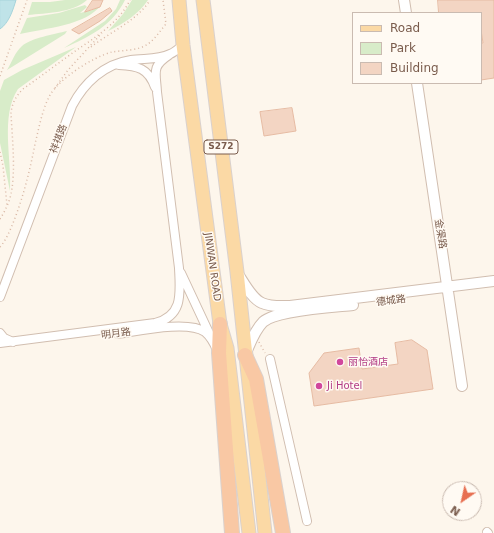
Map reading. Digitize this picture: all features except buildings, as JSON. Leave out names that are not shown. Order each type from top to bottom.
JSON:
[{"type":"highway","points":[[220,324],[219,353],[232,533]]},
{"type":"highway","points":[[245,355],[256,379],[283,533]]},
{"type":"main road","name":"JINWAN ROAD","points":[[179,0],[183,45],[220,324],[227,348],[250,533]]},
{"type":"main road","name":"S272","points":[[203,0],[237,272],[265,533]]},
{"type":"street","points":[[404,0],[406,12]]},
{"type":"street","name":"祥祺路","points":[[0,297],[72,106],[78,94],[94,77],[115,65],[130,60],[169,54],[183,45]]},
{"type":"street","points":[[169,54],[157,64],[157,92],[179,268],[192,299],[219,353]]},
{"type":"street","points":[[115,65],[134,66],[142,69],[149,75],[157,92]]},
{"type":"street","name":"金渠路","points":[[417,84],[449,290],[462,386]]},
{"type":"street","name":"明月路","points":[[0,344],[155,323],[168,318],[175,312],[179,303],[179,268]]},
{"type":"street","points":[[237,272],[250,293],[261,303],[288,309]]},
{"type":"street","name":"德城路","points":[[449,290],[494,281]]},
{"type":"street","name":"德城路","points":[[288,309],[449,290],[494,288]]},
{"type":"street","points":[[245,355],[254,335],[264,321],[288,309]]},
{"type":"street","name":"明月路","points":[[0,348],[181,326],[196,328],[204,331],[211,338]]},
{"type":"street","points":[[0,334],[4,338],[14,342]]},
{"type":"street","points":[[270,359],[307,521]]},
{"type":"path","points":[[0,76],[27,0]]},
{"type":"path","points":[[0,247],[9,232],[21,203],[44,111],[52,93],[68,70],[118,18],[130,0]]},
{"type":"path","points":[[88,50],[106,36],[133,19],[143,10],[150,0]]},
{"type":"path","points":[[52,93],[75,71],[86,64],[110,53],[140,48],[155,39],[166,24],[163,0]]},
{"type":"path","points":[[0,219],[7,207],[11,194],[13,176],[10,113],[12,103],[23,89],[104,31]]},
{"type":"path","points":[[0,152],[3,166],[7,207]]},
{"type":"path","points":[[254,335],[270,359]]},
{"type":"green space","points":[[87,0],[74,8],[67,10],[28,15],[32,2]]},
{"type":"green space","points":[[120,0],[125,0],[114,17],[107,24],[91,35],[64,48],[105,21],[116,9]]},
{"type":"green space","points":[[132,0],[148,0],[140,10],[130,18],[108,31],[123,14]]},
{"type":"green space","points":[[102,4],[95,11],[76,22],[20,34],[27,18],[59,13],[85,5],[87,7],[80,13],[92,10]]},
{"type":"green space","points":[[67,31],[65,34],[7,70],[17,51],[26,43]]},
{"type":"green space","points":[[76,47],[18,89],[9,112],[8,138],[10,191],[0,143],[0,91],[4,80],[22,70]]},
{"type":"water","points":[[0,0],[16,0],[8,20],[0,29]]},
{"type":"place","name":"丽怡酒店","points":[[340,362]]},
{"type":"place","name":"Ji Hotel","points":[[319,386]]}]
